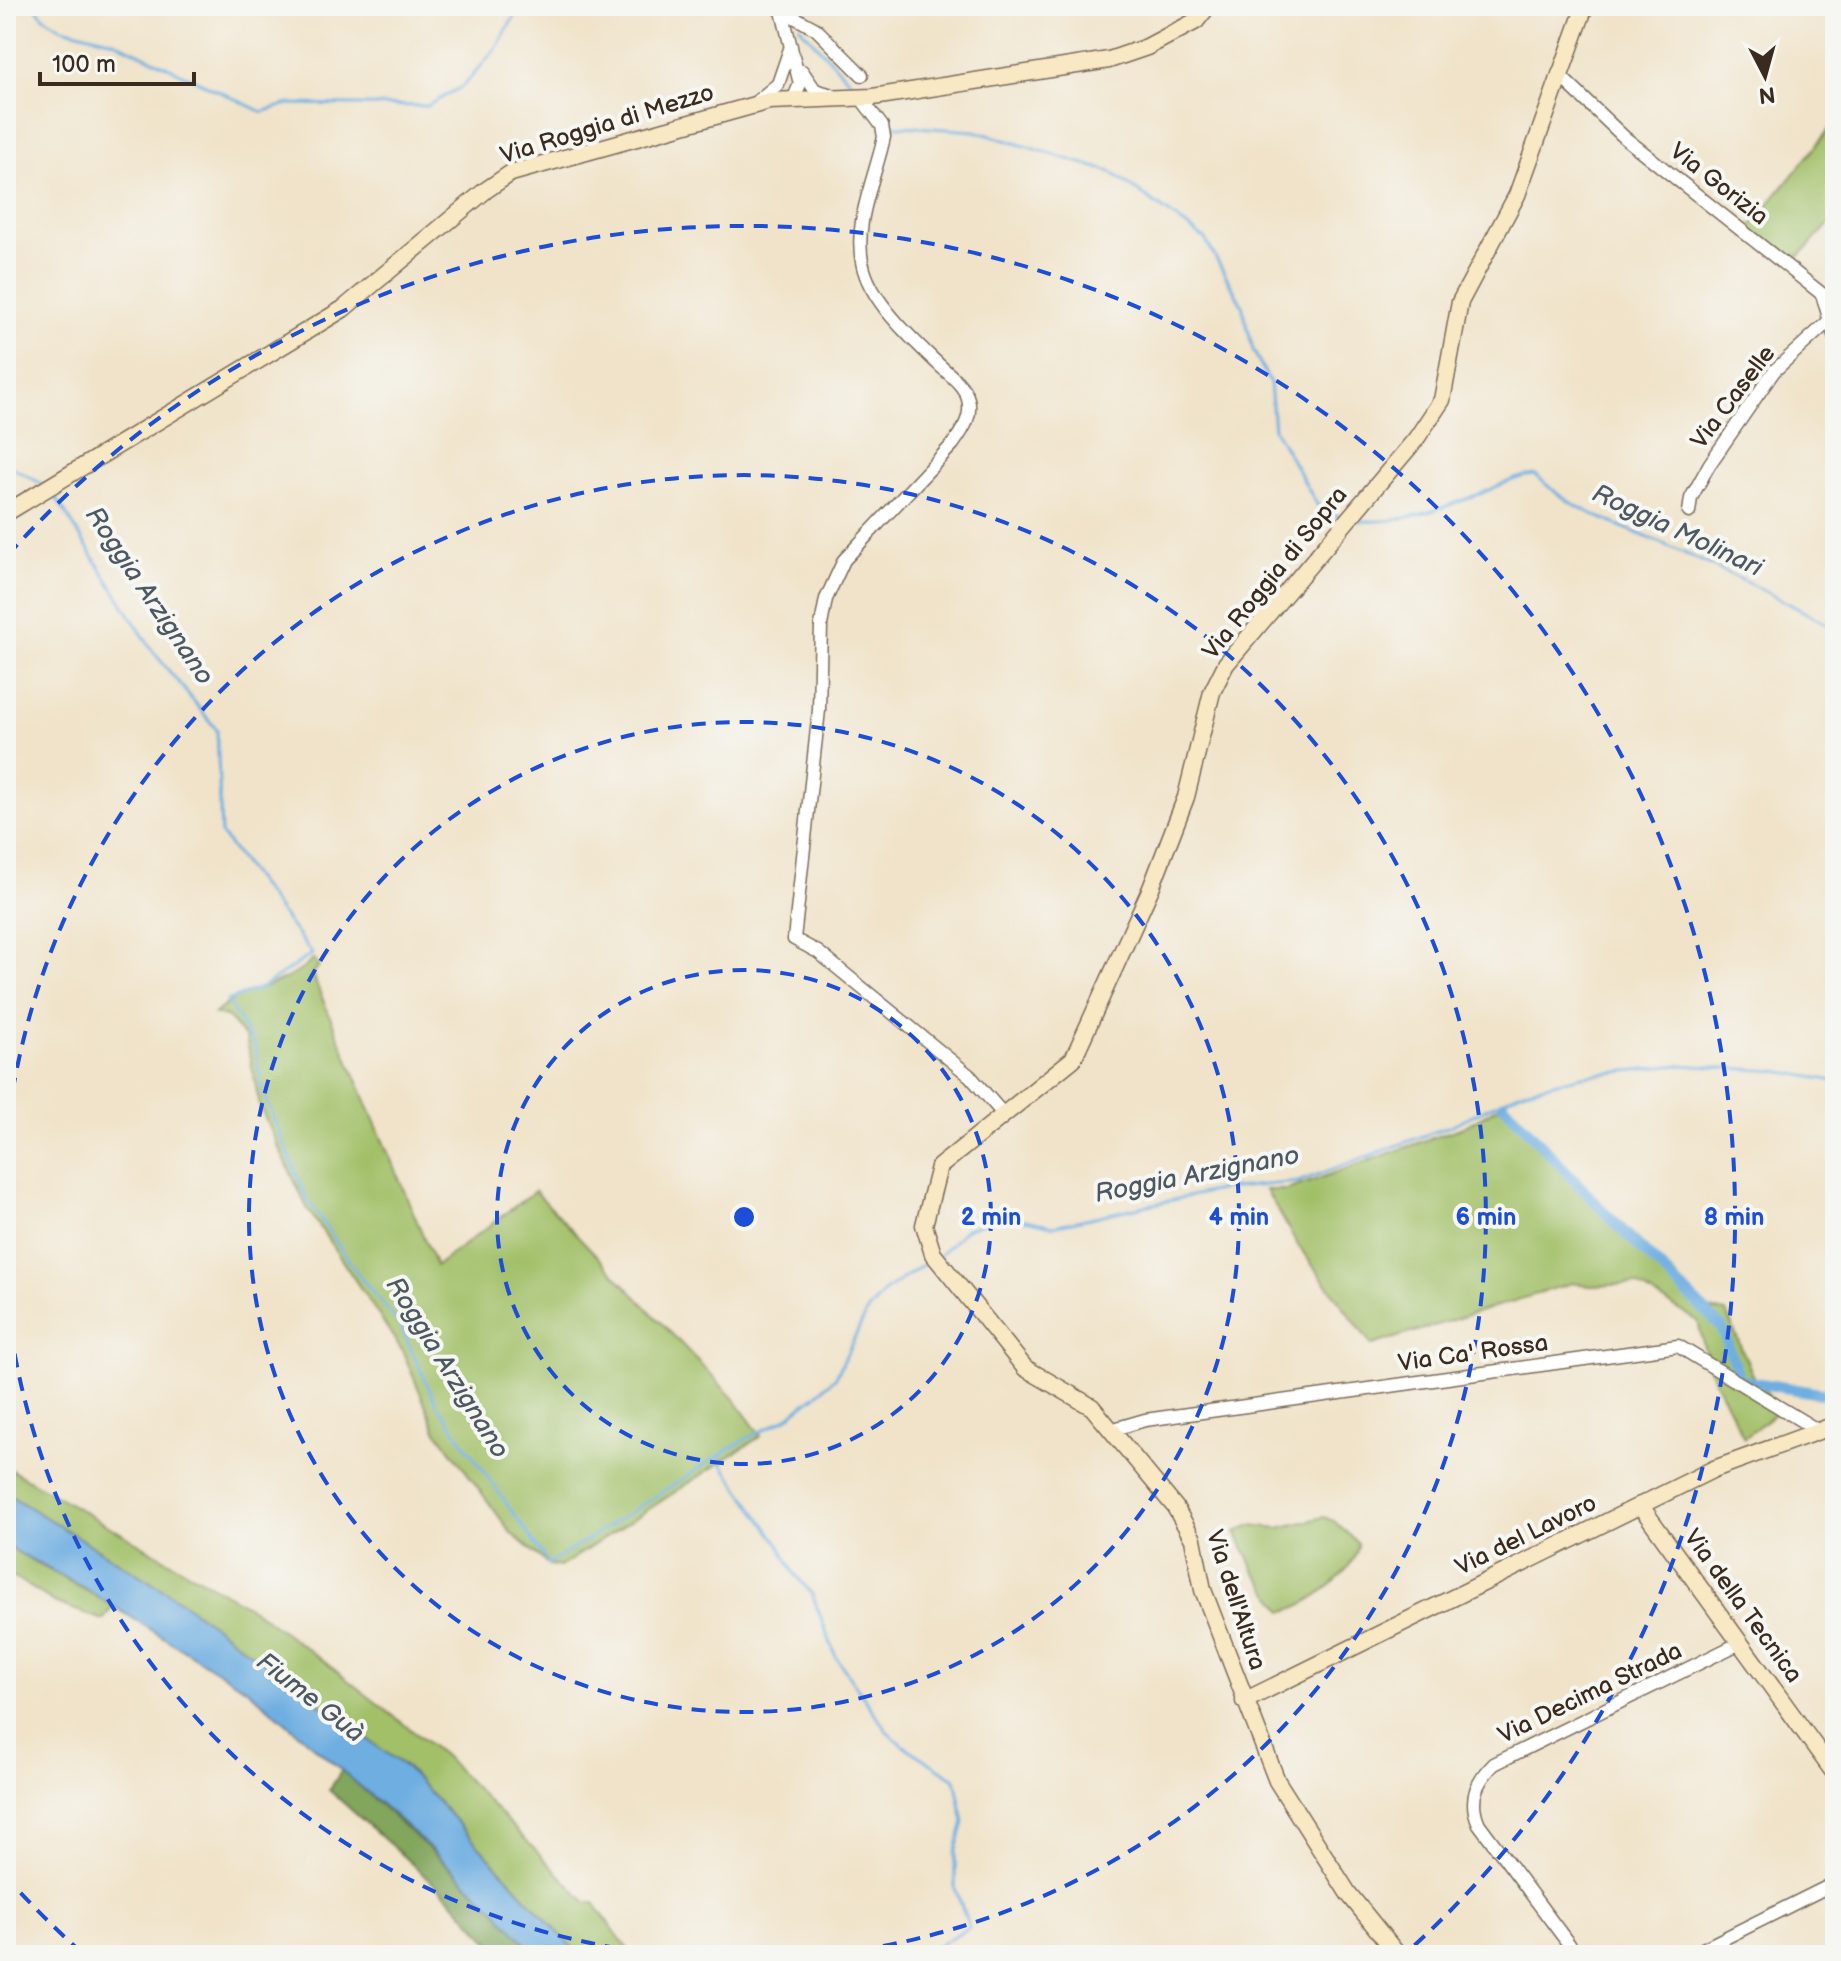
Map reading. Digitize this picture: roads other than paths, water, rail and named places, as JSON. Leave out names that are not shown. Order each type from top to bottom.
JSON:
[{"type":"street","name":"Via Roggia di Mezzo","points":[[6,513],[343,309],[486,190],[511,173],[750,106],[793,100],[860,97],[1109,60],[1147,47],[1196,21],[1208,6]]},
{"type":"street","name":"Via Roggia di Sopra","points":[[924,1225],[939,1167],[1073,1059],[1151,888],[1186,797],[1212,692],[1226,664],[1416,439],[1442,400],[1460,302],[1517,195],[1585,6]]},
{"type":"street","points":[[778,8],[807,83],[815,90],[860,97],[882,126],[884,137],[862,221],[864,273],[890,312],[961,387],[969,409],[966,426],[953,444],[844,560],[826,599],[821,625],[819,710],[794,939],[818,952],[970,1076],[1004,1115]]},
{"type":"street","points":[[778,8],[816,29],[862,75]]},
{"type":"street","points":[[791,46],[786,84],[793,100]]},
{"type":"street","points":[[750,106],[778,84],[791,46]]},
{"type":"street","name":"Via Gorizia","points":[[1558,74],[1625,138],[1822,294],[1835,338]]},
{"type":"street","name":"Via Caselle","points":[[1689,512],[1691,498],[1709,465],[1774,371],[1830,320]]},
{"type":"street","name":"Via dell'Altura","points":[[924,1225],[933,1254],[1025,1368],[1092,1407],[1114,1429],[1175,1507],[1193,1539],[1203,1590],[1283,1794],[1348,1893],[1398,1955]]},
{"type":"street","name":"Via Ca' Rossa","points":[[1114,1429],[1145,1420],[1678,1346],[1817,1430]]},
{"type":"street","name":"Via del Lavoro","points":[[1244,1701],[1714,1469],[1835,1425]]},
{"type":"street","name":"Via della Tecnica","points":[[1640,1505],[1835,1774]]},
{"type":"street","name":"Via Decima Strada","points":[[1577,1955],[1479,1824],[1473,1810],[1481,1777],[1494,1764],[1740,1643]]},
{"type":"street","points":[[1691,1955],[1835,1883]]},
{"type":"water","name":"Fiume Guà","points":[[6,1493],[175,1597],[408,1769],[579,1955],[536,1955],[492,1906],[403,1823],[248,1690],[84,1588],[6,1546]]},
{"type":"waterway","name":"Roggia Molinari","points":[[34,6],[45,18],[62,28],[114,41],[262,112],[288,104],[427,106],[462,87],[476,72],[497,47],[520,6]]},
{"type":"waterway","name":"Roggia Molinari","points":[[799,26],[859,91]]},
{"type":"waterway","name":"Roggia Molinari","points":[[887,125],[975,131],[1111,172],[1205,239],[1242,305],[1253,350],[1270,383],[1274,429],[1318,506],[1342,518]]},
{"type":"waterway","name":"Roggia Arzignano","points":[[6,464],[44,485]]},
{"type":"waterway","name":"Roggia Molinari","points":[[1354,520],[1401,519],[1536,475],[1582,509],[1712,566],[1835,628]]},
{"type":"waterway","name":"Roggia Arzignano","points":[[53,493],[152,650],[217,730],[221,834],[312,954],[263,987],[227,1001],[255,1046],[262,1090],[307,1199],[361,1278],[399,1323],[436,1403],[549,1564],[744,1440],[785,1419],[815,1396],[836,1377],[866,1313],[885,1291],[930,1260]]},
{"type":"waterway","name":"Roggia Arzignano","points":[[940,1255],[966,1229],[991,1220],[1012,1217],[1053,1226],[1223,1189],[1298,1182],[1450,1126],[1525,1090],[1582,1076],[1680,1065],[1777,1071],[1835,1081]]},
{"type":"waterway","name":"Roggia Arzignano","points":[[1503,1104],[1607,1215],[1722,1328],[1740,1380],[1835,1396]]},
{"type":"waterway","points":[[717,1457],[779,1544],[794,1573],[812,1594],[836,1657],[887,1731],[902,1745],[955,1779],[964,1822],[955,1853],[955,1888],[969,1927],[923,1955]]}]
